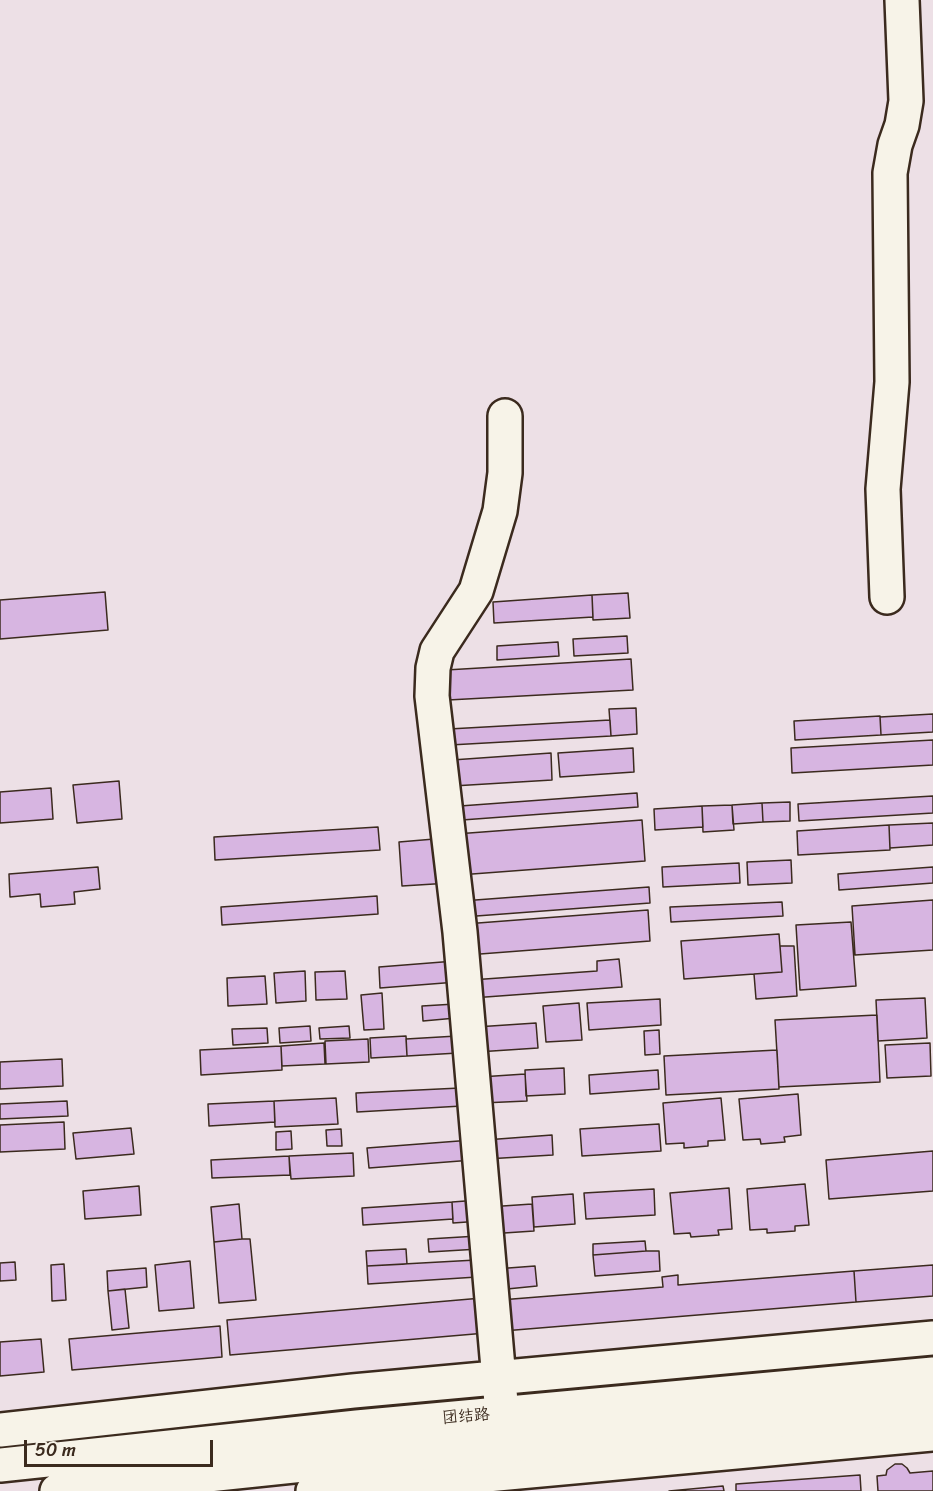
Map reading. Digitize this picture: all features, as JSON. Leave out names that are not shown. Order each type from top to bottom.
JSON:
[{"type":"street","points":[[887,597],[883,489],[892,382],[890,173],[906,100],[902,0]]},
{"type":"street","points":[[502,1413],[460,932],[432,696],[432,668],[437,651],[476,591],[500,511],[505,473],[505,416]]},
{"type":"street","points":[[0,1430],[353,1391],[933,1338]]},
{"type":"street","name":"团结路","points":[[0,1465],[345,1428],[933,1374]]},
{"type":"street","name":"团结路","points":[[57,1491],[252,1480],[384,1456],[933,1406]]},
{"type":"street","points":[[313,1491],[933,1434]]},
{"type":"building","points":[[105,592],[108,630],[0,639],[0,600]]},
{"type":"building","points":[[628,593],[630,618],[593,620],[592,595]]},
{"type":"building","points":[[592,595],[593,617],[494,623],[493,602]]},
{"type":"building","points":[[627,636],[628,653],[574,656],[573,639]]},
{"type":"building","points":[[558,642],[559,656],[497,660],[497,646]]},
{"type":"building","points":[[631,659],[633,690],[448,700],[446,670]]},
{"type":"building","points":[[636,708],[637,734],[611,736],[609,709]]},
{"type":"building","points":[[933,714],[933,732],[881,735],[880,717]]},
{"type":"building","points":[[880,716],[881,735],[795,740],[794,721]]},
{"type":"building","points":[[610,720],[611,736],[450,745],[449,729]]},
{"type":"building","points":[[933,740],[933,765],[792,773],[791,748]]},
{"type":"building","points":[[633,748],[634,772],[560,777],[558,753]]},
{"type":"building","points":[[551,753],[552,780],[453,786],[452,760]]},
{"type":"building","points":[[119,781],[122,819],[77,823],[73,785]]},
{"type":"building","points":[[51,788],[53,819],[0,823],[0,792]]},
{"type":"building","points":[[637,793],[638,807],[462,820],[460,806]]},
{"type":"building","points":[[933,796],[933,813],[799,821],[798,804]]},
{"type":"building","points":[[790,802],[790,821],[763,822],[762,803]]},
{"type":"building","points":[[762,803],[763,822],[733,824],[732,805]]},
{"type":"building","points":[[732,805],[734,830],[703,832],[702,806]]},
{"type":"building","points":[[702,806],[703,827],[655,830],[654,809]]},
{"type":"building","points":[[642,820],[645,861],[459,875],[456,834]]},
{"type":"building","points":[[933,823],[933,845],[890,848],[889,825]]},
{"type":"building","points":[[889,825],[890,850],[798,855],[797,831]]},
{"type":"building","points":[[378,827],[380,850],[215,860],[214,837]]},
{"type":"building","points":[[446,838],[450,883],[402,886],[399,842]]},
{"type":"building","points":[[791,860],[792,883],[748,885],[747,862]]},
{"type":"building","points":[[739,863],[740,883],[663,887],[662,867]]},
{"type":"building","points":[[98,867],[100,889],[74,892],[75,904],[41,907],[40,894],[10,897],[9,874]]},
{"type":"building","points":[[933,867],[933,883],[839,890],[838,874]]},
{"type":"building","points":[[649,887],[650,903],[463,917],[462,901]]},
{"type":"building","points":[[377,896],[378,914],[222,925],[221,907]]},
{"type":"building","points":[[933,900],[933,950],[855,955],[852,906]]},
{"type":"building","points":[[782,902],[783,916],[671,922],[670,907]]},
{"type":"building","points":[[648,910],[650,941],[467,955],[465,924]]},
{"type":"building","points":[[851,922],[856,986],[800,990],[796,925]]},
{"type":"building","points":[[779,934],[782,972],[684,979],[681,941]]},
{"type":"building","points":[[780,946],[794,946],[797,996],[756,999],[754,974],[782,972]]},
{"type":"building","points":[[619,959],[622,987],[472,998],[471,980],[597,971],[597,961]]},
{"type":"building","points":[[455,961],[457,982],[380,988],[379,967]]},
{"type":"building","points":[[305,971],[306,1001],[276,1003],[274,973]]},
{"type":"building","points":[[345,971],[347,999],[316,1000],[315,972]]},
{"type":"building","points":[[265,976],[267,1004],[228,1006],[227,978]]},
{"type":"building","points":[[382,993],[384,1029],[364,1030],[361,995]]},
{"type":"building","points":[[925,998],[927,1038],[878,1041],[876,1000]]},
{"type":"building","points":[[660,999],[661,1025],[589,1030],[587,1003]]},
{"type":"building","points":[[579,1003],[582,1040],[546,1042],[543,1006]]},
{"type":"building","points":[[455,1004],[456,1018],[423,1021],[422,1006]]},
{"type":"building","points":[[877,1015],[880,1082],[779,1087],[775,1020]]},
{"type":"building","points":[[536,1023],[538,1048],[477,1052],[476,1027]]},
{"type":"building","points":[[310,1026],[311,1041],[280,1043],[279,1028]]},
{"type":"building","points":[[349,1026],[350,1038],[320,1039],[319,1028]]},
{"type":"building","points":[[267,1028],[268,1043],[233,1045],[232,1029]]},
{"type":"building","points":[[659,1030],[660,1054],[645,1055],[644,1031]]},
{"type":"building","points":[[406,1036],[407,1056],[371,1058],[370,1038]]},
{"type":"building","points":[[457,1036],[458,1053],[407,1056],[406,1039]]},
{"type":"building","points":[[368,1039],[369,1062],[326,1064],[325,1041]]},
{"type":"building","points":[[324,1043],[325,1064],[282,1066],[281,1046]]},
{"type":"building","points":[[930,1043],[931,1076],[887,1078],[885,1045]]},
{"type":"building","points":[[281,1046],[282,1070],[201,1075],[200,1050]]},
{"type":"building","points":[[777,1050],[779,1089],[666,1095],[664,1056]]},
{"type":"building","points":[[62,1059],[63,1086],[0,1089],[0,1062]]},
{"type":"building","points":[[564,1068],[565,1094],[526,1096],[525,1070]]},
{"type":"building","points":[[658,1070],[659,1089],[590,1094],[589,1075]]},
{"type":"building","points":[[525,1074],[527,1101],[482,1103],[480,1077]]},
{"type":"building","points":[[460,1088],[462,1106],[357,1112],[356,1093]]},
{"type":"building","points":[[798,1094],[801,1135],[784,1137],[785,1142],[761,1144],[760,1139],[743,1140],[739,1099]]},
{"type":"building","points":[[336,1098],[338,1124],[275,1127],[274,1101]]},
{"type":"building","points":[[721,1098],[725,1140],[708,1141],[708,1146],[684,1148],[684,1143],[666,1144],[663,1103]]},
{"type":"building","points":[[67,1101],[68,1116],[0,1119],[0,1104]]},
{"type":"building","points":[[274,1101],[275,1122],[209,1126],[208,1104]]},
{"type":"building","points":[[64,1122],[65,1149],[0,1152],[0,1125]]},
{"type":"building","points":[[659,1124],[661,1151],[582,1156],[580,1129]]},
{"type":"building","points":[[131,1128],[134,1154],[76,1159],[73,1133]]},
{"type":"building","points":[[341,1129],[342,1146],[327,1146],[326,1130]]},
{"type":"building","points":[[291,1131],[292,1149],[276,1150],[276,1132]]},
{"type":"building","points":[[552,1135],[553,1155],[486,1159],[485,1140]]},
{"type":"building","points":[[472,1140],[473,1160],[369,1168],[367,1148]]},
{"type":"building","points":[[933,1151],[933,1191],[829,1199],[826,1160]]},
{"type":"building","points":[[353,1153],[354,1176],[291,1179],[289,1156]]},
{"type":"building","points":[[289,1156],[290,1175],[212,1178],[211,1160]]},
{"type":"building","points":[[805,1184],[809,1225],[795,1226],[795,1231],[767,1233],[767,1229],[750,1230],[747,1189]]},
{"type":"building","points":[[139,1186],[141,1215],[85,1219],[83,1191]]},
{"type":"building","points":[[729,1188],[732,1229],[718,1230],[719,1235],[691,1237],[690,1233],[674,1234],[670,1193]]},
{"type":"building","points":[[654,1189],[655,1215],[586,1219],[584,1193]]},
{"type":"building","points":[[573,1194],[575,1224],[534,1227],[532,1197]]},
{"type":"building","points":[[479,1200],[481,1221],[453,1223],[452,1202]]},
{"type":"building","points":[[452,1202],[453,1219],[363,1225],[362,1208]]},
{"type":"building","points":[[239,1204],[242,1239],[214,1242],[211,1207]]},
{"type":"building","points":[[532,1204],[534,1231],[489,1234],[488,1207]]},
{"type":"building","points":[[478,1236],[479,1249],[429,1252],[428,1239]]},
{"type":"building","points":[[250,1239],[256,1300],[219,1303],[214,1242]]},
{"type":"building","points":[[645,1241],[646,1251],[593,1255],[593,1244]]},
{"type":"building","points":[[406,1249],[407,1264],[367,1266],[366,1251]]},
{"type":"building","points":[[659,1251],[660,1271],[595,1276],[593,1255]]},
{"type":"building","points":[[476,1260],[477,1277],[368,1284],[367,1266]]},
{"type":"building","points":[[190,1261],[194,1308],[159,1311],[155,1265]]},
{"type":"building","points":[[15,1262],[16,1280],[0,1281],[0,1263]]},
{"type":"building","points":[[64,1264],[66,1300],[52,1301],[51,1265]]},
{"type":"building","points":[[933,1265],[933,1296],[856,1302],[854,1271]]},
{"type":"building","points":[[535,1266],[537,1286],[497,1290],[495,1269]]},
{"type":"building","points":[[146,1268],[147,1287],[108,1291],[107,1271]]},
{"type":"building","points":[[854,1271],[856,1302],[503,1331],[500,1300],[663,1287],[662,1277],[678,1275],[678,1285]]},
{"type":"building","points":[[125,1289],[129,1328],[112,1330],[108,1291]]},
{"type":"building","points":[[482,1298],[486,1333],[230,1355],[227,1320]]},
{"type":"building","points":[[220,1326],[222,1357],[72,1370],[69,1339]]},
{"type":"building","points":[[41,1339],[44,1372],[0,1376],[0,1342]]},
{"type":"building","points":[[895,1464],[902,1464],[910,1473],[933,1471],[933,1491],[878,1491],[877,1476],[886,1475],[887,1470]]},
{"type":"building","points":[[860,1475],[861,1491],[736,1491],[736,1484]]},
{"type":"building","points":[[723,1486],[724,1491],[669,1491]]}]
